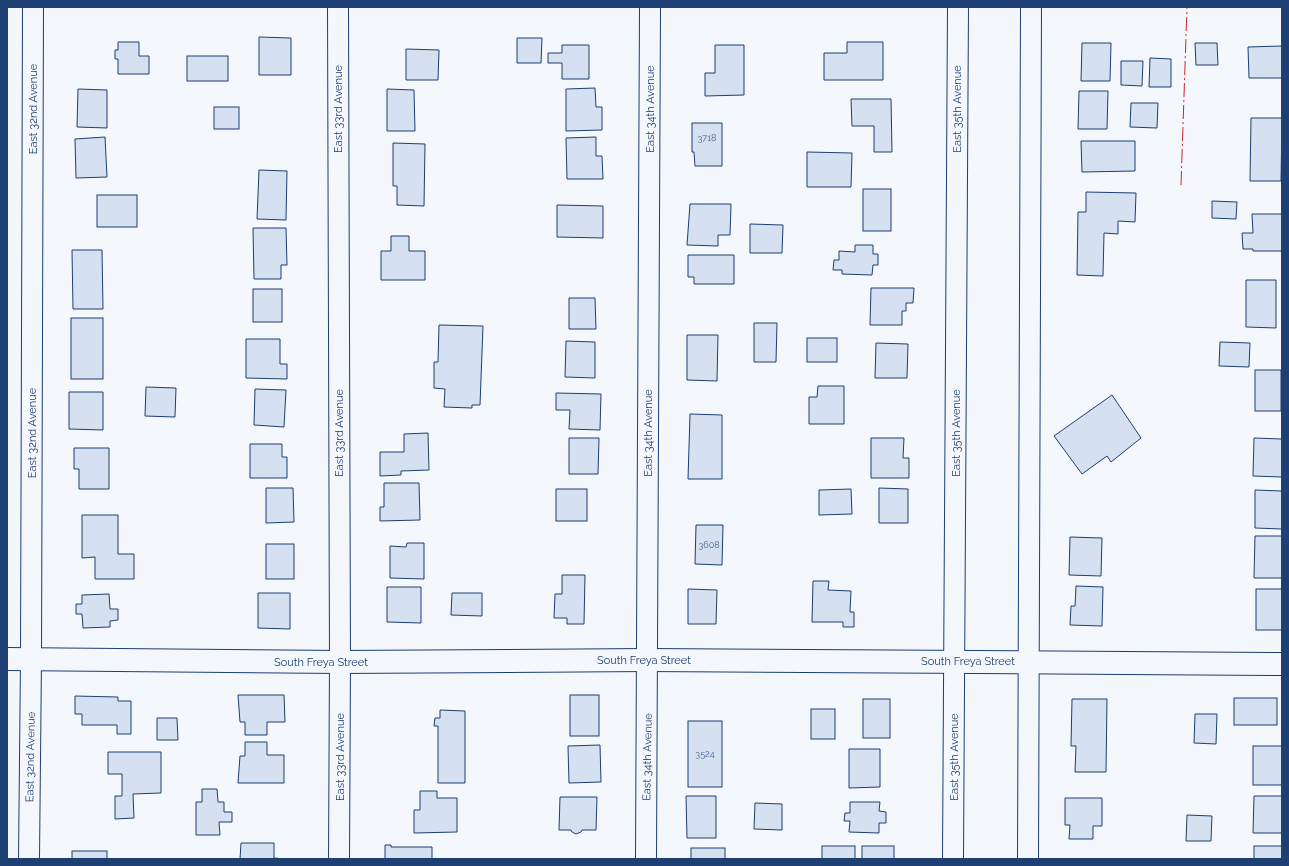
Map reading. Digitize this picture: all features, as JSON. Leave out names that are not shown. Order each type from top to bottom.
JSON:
[{"type":"main road","name":"South Freya Street","points":[[7,659],[340,662],[647,660],[1029,661],[1282,664]]},
{"type":"street","name":"East 32nd Avenue","points":[[29,859],[33,7]]},
{"type":"street","name":"East 33rd Avenue","points":[[338,7],[340,662],[339,859]]},
{"type":"street","name":"East 34th Avenue","points":[[646,859],[650,7]]},
{"type":"street","name":"East 35th Avenue","points":[[953,859],[958,7]]},
{"type":"street","points":[[1028,859],[1031,7]]},
{"type":"building","points":[[259,37],[291,38],[291,75],[259,75]]},
{"type":"building","points":[[517,38],[542,38],[541,63],[517,63]]},
{"type":"building","points":[[118,42],[139,42],[139,56],[149,56],[149,74],[118,74],[118,59],[115,59],[115,50],[118,50]]},
{"type":"building","points":[[847,42],[883,42],[883,80],[824,80],[824,53],[847,53]]},
{"type":"building","points":[[1082,43],[1111,43],[1110,81],[1081,81]]},
{"type":"building","points":[[1195,43],[1217,43],[1218,65],[1196,65]]},
{"type":"building","points":[[562,45],[589,45],[589,79],[562,79],[562,63],[548,63],[548,53],[562,53]]},
{"type":"building","points":[[715,45],[744,45],[744,95],[705,96],[705,73],[715,73]]},
{"type":"building","points":[[1282,46],[1282,78],[1249,78],[1248,47]]},
{"type":"building","points":[[406,49],[439,50],[438,80],[406,80]]},
{"type":"building","points":[[187,56],[228,56],[228,81],[187,81]]},
{"type":"building","points":[[1150,58],[1171,59],[1171,87],[1149,87]]},
{"type":"building","points":[[1121,61],[1143,61],[1142,86],[1121,85]]},
{"type":"building","points":[[595,88],[596,107],[602,107],[602,130],[566,131],[566,89]]},
{"type":"building","points":[[78,89],[107,90],[107,128],[77,127]]},
{"type":"building","points":[[387,89],[414,90],[415,131],[387,131]]},
{"type":"building","points":[[1079,91],[1108,91],[1107,129],[1078,129]]},
{"type":"building","points":[[851,99],[891,99],[892,152],[874,152],[874,126],[852,126]]},
{"type":"building","points":[[1131,103],[1158,103],[1157,128],[1130,127]]},
{"type":"building","points":[[214,107],[239,107],[239,129],[214,129]]},
{"type":"building","points":[[1251,118],[1282,118],[1281,181],[1250,181]]},
{"type":"building","points":[[692,123],[722,123],[722,166],[695,166],[694,152],[692,152]]},
{"type":"building","points":[[105,137],[107,177],[76,178],[75,139]]},
{"type":"building","points":[[596,137],[596,156],[602,156],[603,179],[567,179],[566,138]]},
{"type":"building","points":[[1081,141],[1135,141],[1135,171],[1082,172]]},
{"type":"building","points":[[393,143],[425,144],[424,206],[397,205],[397,186],[393,186]]},
{"type":"building","points":[[807,152],[852,153],[851,187],[807,187]]},
{"type":"building","points":[[259,170],[287,171],[286,220],[257,219]]},
{"type":"building","points":[[863,189],[891,189],[891,231],[863,231]]},
{"type":"building","points":[[1086,192],[1136,193],[1135,222],[1118,221],[1118,234],[1104,233],[1103,276],[1077,275],[1078,212],[1086,212]]},
{"type":"building","points":[[97,195],[137,195],[137,227],[97,227]]},
{"type":"building","points":[[1212,201],[1237,202],[1236,219],[1212,218]]},
{"type":"building","points":[[690,204],[731,204],[730,235],[718,235],[718,246],[687,245]]},
{"type":"building","points":[[557,205],[603,206],[603,238],[557,237]]},
{"type":"building","points":[[1252,214],[1282,214],[1282,251],[1253,251],[1253,249],[1243,249],[1242,233],[1253,233]]},
{"type":"building","points":[[750,224],[783,225],[782,253],[750,253]]},
{"type":"building","points":[[253,228],[286,228],[287,265],[281,265],[281,279],[254,279]]},
{"type":"building","points":[[391,236],[409,236],[409,251],[425,251],[425,280],[381,280],[381,251],[391,251]]},
{"type":"building","points":[[855,245],[873,245],[873,254],[878,254],[878,265],[873,265],[872,275],[842,274],[842,270],[833,270],[834,260],[839,260],[839,251],[855,252]]},
{"type":"building","points":[[72,250],[102,250],[103,309],[73,309]]},
{"type":"building","points":[[688,255],[734,255],[734,284],[694,284],[694,277],[688,277]]},
{"type":"building","points":[[1246,280],[1276,280],[1276,328],[1246,327]]},
{"type":"building","points":[[871,288],[914,288],[913,303],[906,303],[906,311],[902,311],[902,325],[870,325]]},
{"type":"building","points":[[253,289],[282,289],[282,322],[253,322]]},
{"type":"building","points":[[569,298],[595,298],[596,329],[569,329]]},
{"type":"building","points":[[71,318],[103,318],[103,379],[71,379]]},
{"type":"building","points":[[754,323],[777,323],[776,362],[754,362]]},
{"type":"building","points":[[439,325],[483,326],[480,405],[472,405],[472,408],[444,407],[445,389],[434,388],[434,362],[438,362]]},
{"type":"building","points":[[687,335],[718,335],[717,381],[687,380]]},
{"type":"building","points":[[807,338],[837,338],[837,362],[807,362]]},
{"type":"building","points":[[246,339],[280,339],[280,364],[287,364],[287,379],[246,378]]},
{"type":"building","points":[[566,341],[595,342],[595,378],[565,377]]},
{"type":"building","points":[[1220,342],[1250,343],[1249,367],[1219,366]]},
{"type":"building","points":[[876,343],[908,344],[907,378],[875,378]]},
{"type":"building","points":[[1255,370],[1281,370],[1281,411],[1255,411]]},
{"type":"building","points":[[818,386],[844,386],[844,424],[809,424],[809,397],[817,397]]},
{"type":"building","points":[[146,387],[176,388],[175,417],[145,416]]},
{"type":"building","points":[[255,389],[286,390],[284,427],[254,425]]},
{"type":"building","points":[[69,392],[103,392],[103,430],[69,429]]},
{"type":"building","points":[[556,393],[601,394],[600,430],[569,429],[570,410],[556,410]]},
{"type":"building","points":[[1112,395],[1141,438],[1111,462],[1107,456],[1082,474],[1054,436]]},
{"type":"building","points":[[690,414],[722,415],[722,479],[688,479]]},
{"type":"building","points":[[428,433],[429,470],[401,471],[401,475],[380,476],[380,452],[404,452],[404,434]]},
{"type":"building","points":[[569,438],[599,438],[598,474],[569,474]]},
{"type":"building","points":[[871,438],[904,438],[903,458],[909,458],[909,478],[871,478]]},
{"type":"building","points":[[1254,438],[1282,439],[1282,477],[1253,476]]},
{"type":"building","points":[[250,444],[282,444],[282,457],[287,457],[287,478],[250,478]]},
{"type":"building","points":[[74,448],[109,448],[109,489],[79,489],[79,469],[74,469]]},
{"type":"building","points":[[384,483],[419,483],[420,520],[380,521],[380,507],[384,507]]},
{"type":"building","points":[[266,488],[293,488],[294,522],[266,523]]},
{"type":"building","points":[[879,488],[908,489],[908,523],[879,523]]},
{"type":"building","points":[[556,489],[587,489],[587,521],[556,521]]},
{"type":"building","points":[[851,489],[852,514],[819,515],[819,490]]},
{"type":"building","points":[[1255,490],[1282,491],[1282,529],[1255,528]]},
{"type":"building","points":[[82,515],[118,515],[118,554],[134,554],[134,579],[95,579],[95,557],[82,558]]},
{"type":"building","points":[[696,525],[723,525],[722,565],[695,564]]},
{"type":"building","points":[[1255,536],[1282,536],[1282,578],[1254,578]]},
{"type":"building","points":[[1070,537],[1102,538],[1101,576],[1069,575]]},
{"type":"building","points":[[407,543],[424,543],[424,579],[390,578],[390,546],[406,547]]},
{"type":"building","points":[[266,544],[294,544],[294,579],[266,579]]},
{"type":"building","points":[[562,575],[585,575],[584,624],[567,624],[567,618],[554,618],[555,594],[562,594]]},
{"type":"building","points":[[813,581],[829,581],[828,590],[851,591],[850,612],[854,612],[854,627],[843,627],[843,622],[812,622]]},
{"type":"building","points":[[1076,586],[1103,587],[1102,626],[1070,625],[1071,606],[1075,606]]},
{"type":"building","points":[[387,587],[421,587],[421,623],[387,622]]},
{"type":"building","points":[[688,589],[717,590],[716,624],[688,624]]},
{"type":"building","points":[[1256,589],[1282,589],[1282,630],[1256,630]]},
{"type":"building","points":[[258,593],[290,593],[290,629],[258,628]]},
{"type":"building","points":[[452,593],[482,593],[482,616],[451,615]]},
{"type":"building","points":[[109,594],[110,609],[118,609],[118,620],[110,621],[110,627],[83,628],[82,614],[76,614],[76,604],[82,604],[82,595]]},
{"type":"building","points":[[238,695],[284,695],[285,722],[267,722],[267,735],[245,735],[245,722],[240,722]]},
{"type":"building","points":[[570,695],[599,695],[599,736],[570,736]]},
{"type":"building","points":[[75,696],[118,697],[118,701],[131,701],[131,734],[117,734],[117,725],[82,725],[82,714],[75,714]]},
{"type":"building","points":[[1234,698],[1277,698],[1277,725],[1234,725]]},
{"type":"building","points":[[863,699],[890,699],[890,738],[863,738]]},
{"type":"building","points":[[1072,699],[1107,699],[1106,772],[1075,772],[1076,746],[1071,746]]},
{"type":"building","points":[[811,709],[835,709],[835,739],[811,739]]},
{"type":"building","points":[[440,710],[465,711],[465,783],[438,783],[438,726],[434,726],[435,718],[440,718]]},
{"type":"building","points":[[1195,714],[1217,714],[1216,744],[1194,743]]},
{"type":"building","points":[[157,718],[177,718],[178,740],[157,740]]},
{"type":"building","points":[[688,721],[722,721],[722,787],[688,787]]},
{"type":"building","points":[[245,742],[267,742],[267,755],[284,755],[284,783],[238,783],[240,756],[245,756]]},
{"type":"building","points":[[600,745],[601,782],[569,783],[568,746]]},
{"type":"building","points":[[1253,746],[1282,746],[1282,785],[1253,785]]},
{"type":"building","points":[[849,749],[880,749],[880,787],[849,788]]},
{"type":"building","points":[[108,752],[161,752],[161,793],[133,794],[134,818],[115,819],[115,796],[122,796],[122,774],[108,774]]},
{"type":"building","points":[[202,789],[217,789],[218,802],[224,802],[224,812],[232,812],[232,822],[219,822],[220,835],[196,835],[196,802],[202,802]]},
{"type":"building","points":[[420,791],[437,791],[437,798],[457,798],[457,832],[414,833],[414,810],[420,810]]},
{"type":"building","points":[[686,796],[716,796],[716,838],[687,838]]},
{"type":"building","points":[[1254,796],[1282,796],[1282,833],[1253,833]]},
{"type":"building","points":[[560,797],[597,797],[596,830],[582,830],[576,834],[571,830],[559,830]]},
{"type":"building","points":[[1065,798],[1102,798],[1102,826],[1093,826],[1093,839],[1069,839],[1070,825],[1065,825]]},
{"type":"building","points":[[850,802],[880,802],[879,811],[886,812],[886,823],[879,823],[879,833],[849,832],[850,821],[844,821],[845,813],[850,813]]},
{"type":"building","points":[[755,803],[782,804],[782,830],[754,829]]},
{"type":"building","points":[[1187,815],[1212,816],[1211,841],[1186,841]]},
{"type":"building","points":[[241,843],[274,843],[274,858],[285,859],[240,859]]},
{"type":"building","points":[[385,845],[391,845],[391,847],[432,847],[432,859],[385,859]]},
{"type":"building","points":[[822,846],[855,846],[855,859],[822,859]]},
{"type":"building","points":[[862,846],[894,846],[894,859],[862,859]]},
{"type":"building","points":[[1254,846],[1282,846],[1282,859],[1254,859]]},
{"type":"building","points":[[691,848],[725,848],[725,859],[691,859]]},
{"type":"building","points":[[72,851],[107,851],[107,859],[72,859]]},
{"type":"power","points":[[1181,185],[1187,7]]}]
